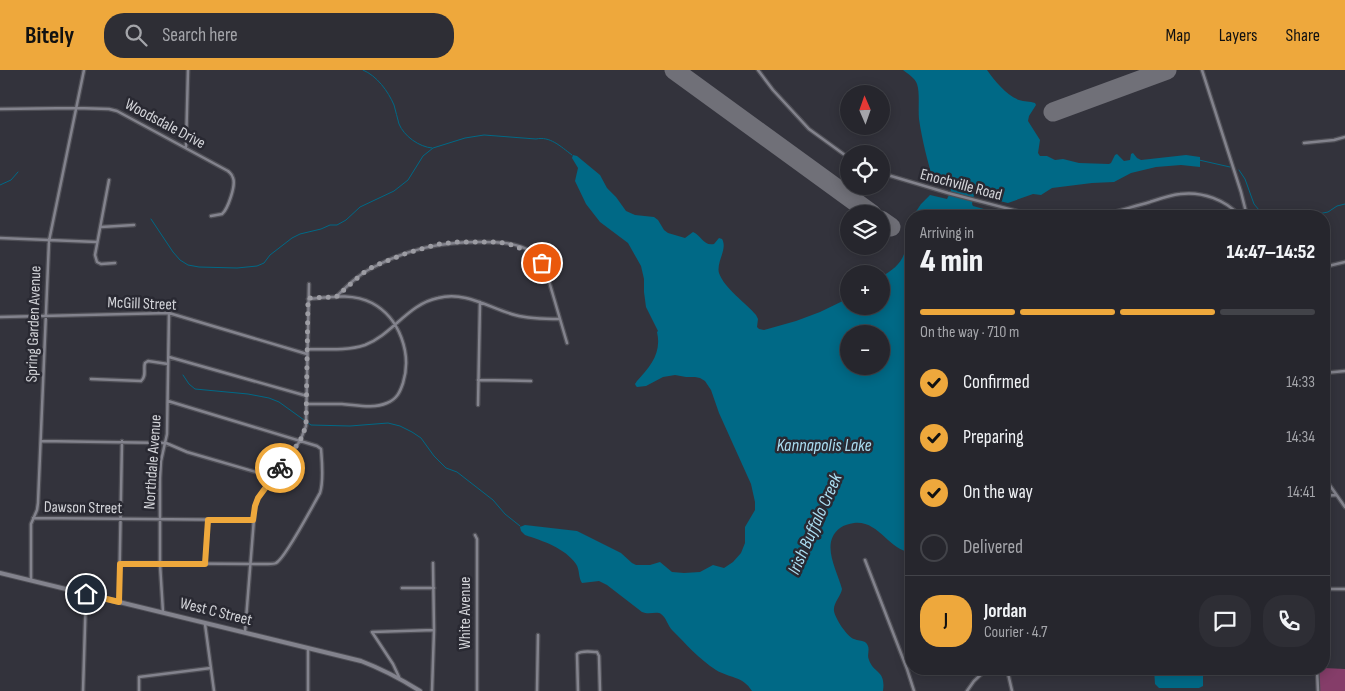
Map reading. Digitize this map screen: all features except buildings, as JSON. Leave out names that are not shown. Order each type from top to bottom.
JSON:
[{"type":"main road","name":"West C Street","points":[[0,573],[361,661],[399,677],[420,691]]},
{"type":"street","name":"Spring Garden Avenue","points":[[31,580],[31,524],[38,503],[49,241],[84,70]]},
{"type":"street","points":[[186,147],[188,70]]},
{"type":"street","points":[[758,70],[772,90],[809,129],[840,151]]},
{"type":"street","points":[[1202,70],[1246,210]]},
{"type":"street","name":"Woodsdale Drive","points":[[0,109],[76,108],[118,111],[228,171],[233,178],[233,186],[226,209],[222,214],[212,216]]},
{"type":"street","points":[[1304,143],[1345,137]]},
{"type":"street","name":"Enochville Road","points":[[890,177],[1012,210]]},
{"type":"street","points":[[109,180],[95,255],[97,262],[101,264],[115,264]]},
{"type":"street","points":[[1121,210],[1162,198],[1180,194],[1193,194],[1218,200],[1233,210]]},
{"type":"street","points":[[100,227],[134,225]]},
{"type":"street","points":[[0,238],[97,242]]},
{"type":"street","points":[[336,297],[363,273],[374,266],[407,253],[439,244],[458,242],[498,242],[509,244],[525,248],[533,253],[542,263],[567,343]]},
{"type":"street","points":[[1330,266],[1345,262]]},
{"type":"street","points":[[245,632],[255,506],[258,498],[300,441],[306,426],[309,284]]},
{"type":"street","points":[[307,349],[354,348],[365,344],[378,337],[412,309],[438,298],[452,296],[480,302],[513,315],[527,318],[560,319]]},
{"type":"street","points":[[307,404],[379,406],[396,398],[401,390],[406,366],[406,356],[395,324],[385,312],[371,303],[352,297],[308,298]]},
{"type":"street","points":[[478,405],[480,302]]},
{"type":"street","name":"McGill Street","points":[[0,317],[170,314],[307,354]]},
{"type":"street","name":"Northdale Avenue","points":[[163,612],[160,564],[160,469],[167,434],[170,314]]},
{"type":"street","points":[[169,357],[307,396]]},
{"type":"street","points":[[91,378],[141,381],[144,376],[146,362],[168,364]]},
{"type":"street","points":[[1330,372],[1345,371]]},
{"type":"street","points":[[478,380],[531,381]]},
{"type":"street","points":[[120,564],[276,563],[281,559],[322,488],[320,449],[317,446],[168,401]]},
{"type":"street","points":[[41,441],[166,443],[187,452],[273,477]]},
{"type":"street","points":[[119,602],[122,441]]},
{"type":"street","points":[[1330,486],[1345,507]]},
{"type":"street","points":[[1330,496],[1336,495]]},
{"type":"street","name":"Dawson Street","points":[[33,518],[253,520]]},
{"type":"street","points":[[205,564],[208,520]]},
{"type":"street","name":"White Avenue","points":[[475,535],[477,538],[477,691]]},
{"type":"street","points":[[865,560],[905,663]]},
{"type":"street","points":[[432,691],[434,630],[433,563]]},
{"type":"street","points":[[402,588],[434,588]]},
{"type":"street","points":[[1330,589],[1345,589]]},
{"type":"street","points":[[83,691],[86,594]]},
{"type":"street","points":[[205,622],[214,691]]},
{"type":"street","points":[[399,677],[393,664],[372,632],[434,630]]},
{"type":"street","points":[[537,691],[538,635]]},
{"type":"street","points":[[308,648],[308,691]]},
{"type":"street","points":[[578,691],[577,654],[580,652],[596,652],[599,656],[600,691]]},
{"type":"street","points":[[139,691],[139,677],[211,668]]},
{"type":"street","points":[[909,675],[914,691]]},
{"type":"street","points":[[968,691],[980,675]]},
{"type":"street","points":[[1008,675],[1012,691]]},
{"type":"street","points":[[1317,675],[1318,691]]},
{"type":"shaded area","points":[[1330,668],[1345,669],[1345,691],[1318,691],[1317,675],[1330,675]]},
{"type":"water","points":[[903,70],[987,70],[1010,95],[1019,100],[1035,103],[1036,105],[1028,121],[1040,140],[1038,153],[1040,156],[1079,163],[1109,164],[1117,154],[1124,161],[1130,160],[1133,153],[1141,160],[1186,155],[1200,157],[1200,167],[1181,165],[1156,167],[1131,173],[1114,182],[1052,188],[1041,195],[1033,194],[1008,203],[974,195],[973,206],[987,210],[917,210],[930,195],[947,199],[951,191],[950,188],[934,183],[920,127],[917,84]]},
{"type":"water","name":"Kannapolis Lake","points":[[573,155],[577,156],[600,175],[607,188],[626,211],[635,215],[654,217],[668,233],[685,238],[693,232],[707,244],[714,244],[719,238],[722,239],[724,247],[719,264],[719,273],[730,290],[756,315],[758,319],[757,327],[759,329],[764,330],[796,321],[840,302],[840,315],[890,315],[890,272],[902,259],[905,251],[905,550],[896,547],[877,531],[863,523],[854,523],[842,527],[834,534],[831,541],[832,557],[842,589],[835,605],[835,614],[851,638],[864,641],[867,644],[869,660],[883,679],[883,691],[752,691],[740,680],[721,673],[704,661],[672,630],[661,614],[642,612],[599,581],[582,583],[576,564],[571,558],[553,546],[525,535],[521,531],[520,527],[525,525],[577,531],[621,553],[636,565],[650,565],[660,562],[672,572],[700,572],[713,565],[724,568],[741,553],[745,543],[745,527],[755,510],[751,484],[719,413],[711,390],[705,381],[695,377],[675,375],[663,377],[646,386],[636,386],[637,381],[654,359],[658,347],[658,331],[646,307],[641,266],[628,243],[600,222],[586,204],[575,181],[578,168],[572,158]]},
{"type":"water","points":[[1154,675],[1203,675],[1203,686],[1199,688],[1159,688],[1155,684]]},
{"type":"waterway","points":[[363,70],[373,76],[389,94],[404,133],[417,143],[432,148]]},
{"type":"waterway","points":[[151,219],[173,252],[188,265],[237,268],[257,266],[264,263],[270,255],[292,238],[330,225],[337,225],[346,220],[360,207],[394,191],[408,180],[423,156],[433,148],[465,138],[484,135],[546,139],[555,142],[572,155]]},
{"type":"waterway","points":[[1199,160],[1230,167]]},
{"type":"waterway","points":[[1239,170],[1245,179],[1254,204],[1259,210]]},
{"type":"waterway","points":[[0,185],[11,180],[18,172]]},
{"type":"waterway","points":[[1330,211],[1345,204]]},
{"type":"waterway","points":[[183,375],[195,389],[269,398],[279,402],[311,425],[350,426],[388,423],[400,426],[421,438],[434,456],[446,468],[457,472],[493,500],[505,514],[520,526]]},
{"type":"runway","points":[[674,70],[860,205]]},
{"type":"runway","points":[[1053,112],[1167,70]]},
{"type":"way so far","points":[[280,468],[300,441],[306,426],[308,298],[336,297],[351,282],[374,266],[407,253],[439,244],[498,242],[509,244],[525,248],[533,253],[542,263]]},
{"type":"route","points":[[86,594],[119,602],[120,564],[205,564],[208,520],[253,520],[258,498],[280,468]]},
{"type":"water label","name":"Irish Buffalo Creek","points":[[815,524]]}]
